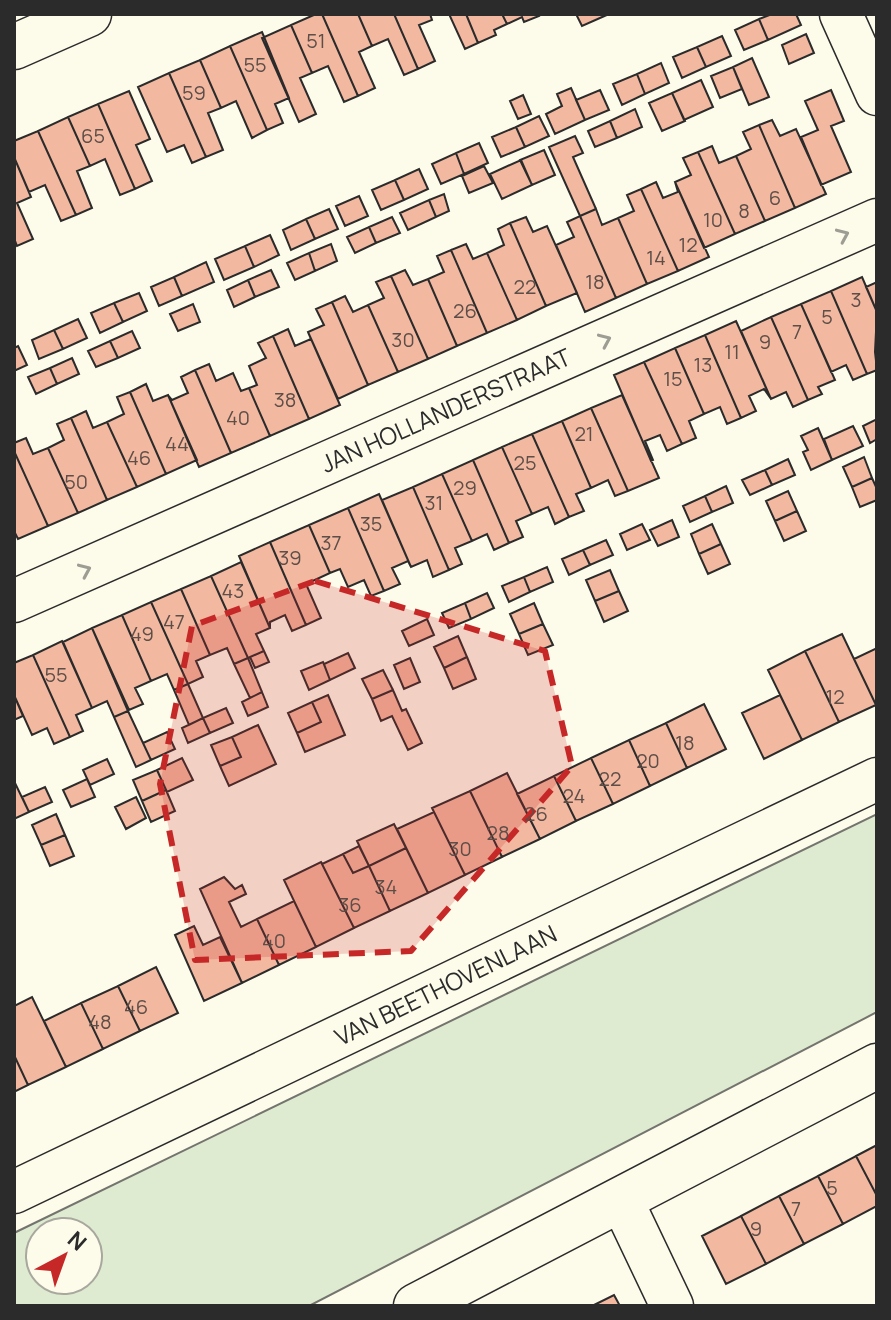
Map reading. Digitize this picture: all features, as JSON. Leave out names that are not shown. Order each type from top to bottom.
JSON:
[{"type":"street","points":[[14,47],[89,14]]},
{"type":"street","points":[[841,14],[877,94]]},
{"type":"street","name":"JAN HOLLANDERSTRAAT","points":[[14,601],[877,220]]},
{"type":"street","name":"VAN BEETHOVENLAAN","points":[[14,1192],[877,779]]},
{"type":"street","points":[[416,1306],[877,1066]]},
{"type":"street","points":[[621,1199],[672,1306]]},
{"type":"highlighted area","points":[[315,581],[545,651],[572,766],[411,951],[195,960],[160,784],[192,626]]},
{"type":"green space","points":[[877,814],[877,1012],[309,1306],[14,1306],[14,1233],[24,1228],[24,1296],[104,1296],[104,1216],[49,1216]]},
{"type":"building","points":[[322,14],[358,96],[344,102],[328,66],[312,73],[291,25]]},
{"type":"building","points":[[322,14],[358,14],[372,46],[359,52],[375,88],[358,96]]},
{"type":"building","points":[[358,14],[394,14],[418,69],[404,75],[388,39],[372,46]]},
{"type":"building","points":[[394,14],[430,14],[432,20],[419,25],[435,61],[418,69]]},
{"type":"building","points":[[449,14],[466,14],[478,43],[465,49]]},
{"type":"building","points":[[466,14],[502,14],[507,24],[494,30],[496,35],[478,43]]},
{"type":"building","points":[[502,14],[539,16],[524,22],[522,17],[507,24]]},
{"type":"building","points":[[576,14],[609,14],[582,26]]},
{"type":"building","points":[[772,14],[796,14],[801,25],[768,40],[759,19]]},
{"type":"building","points":[[759,19],[768,40],[744,50],[735,30]]},
{"type":"building","points":[[291,25],[312,73],[300,78],[316,114],[299,122],[262,38]]},
{"type":"building","points":[[262,32],[289,98],[275,104],[283,123],[267,130],[230,46]]},
{"type":"building","points":[[806,34],[814,53],[789,64],[782,45]]},
{"type":"building","points":[[722,36],[731,56],[706,67],[697,47]]},
{"type":"building","points":[[230,46],[267,130],[252,138],[236,101],[221,108],[200,60]]},
{"type":"building","points":[[697,47],[706,67],[682,78],[673,57]]},
{"type":"building","points":[[752,58],[769,97],[749,105],[733,67]]},
{"type":"building","points":[[200,60],[221,108],[208,113],[223,150],[206,157],[169,73]]},
{"type":"building","points":[[661,63],[669,83],[645,94],[637,74]]},
{"type":"building","points":[[733,67],[742,89],[720,98],[711,76]]},
{"type":"building","points":[[169,73],[206,157],[192,163],[184,145],[167,152],[138,87]]},
{"type":"building","points":[[637,74],[645,94],[622,105],[613,84]]},
{"type":"building","points":[[701,80],[713,107],[684,120],[672,93]]},
{"type":"building","points":[[571,88],[585,120],[555,134],[546,114],[562,106],[557,94]]},
{"type":"building","points":[[600,90],[609,110],[585,120],[576,100]]},
{"type":"building","points":[[831,90],[844,121],[831,126],[851,172],[821,185],[801,137],[818,130],[805,101]]},
{"type":"building","points":[[129,91],[150,139],[136,145],[152,181],[135,189],[98,104]]},
{"type":"building","points":[[672,93],[685,121],[662,131],[649,103]]},
{"type":"building","points":[[523,95],[531,114],[518,119],[510,101]]},
{"type":"building","points":[[98,104],[135,189],[120,195],[105,159],[90,166],[68,117]]},
{"type":"building","points":[[635,109],[642,127],[617,138],[610,121]]},
{"type":"building","points":[[539,116],[549,136],[525,147],[516,127]]},
{"type":"building","points":[[68,117],[90,166],[77,171],[92,208],[76,215],[38,131]]},
{"type":"building","points":[[772,120],[780,136],[796,129],[826,194],[795,208],[759,125]]},
{"type":"building","points":[[610,121],[617,138],[595,147],[588,131]]},
{"type":"building","points":[[759,125],[795,208],[765,221],[736,156],[751,149],[743,132]]},
{"type":"building","points":[[516,127],[525,147],[501,157],[492,137]]},
{"type":"building","points":[[38,131],[76,215],[61,221],[45,185],[29,192],[14,157],[14,141]]},
{"type":"building","points":[[575,136],[583,153],[573,157],[596,209],[580,216],[549,147]]},
{"type":"building","points":[[479,143],[488,163],[464,174],[456,153]]},
{"type":"building","points":[[712,146],[719,163],[736,156],[765,221],[735,234],[698,152]]},
{"type":"building","points":[[544,150],[555,175],[532,185],[520,160]]},
{"type":"building","points":[[698,152],[735,234],[704,248],[675,182],[691,175],[683,158]]},
{"type":"building","points":[[456,153],[464,174],[441,184],[432,164]]},
{"type":"building","points":[[14,157],[31,197],[17,203],[33,239],[17,246],[14,238]]},
{"type":"building","points":[[521,160],[532,185],[502,199],[490,174]]},
{"type":"building","points":[[484,166],[493,183],[469,193],[462,176]]},
{"type":"building","points":[[419,169],[428,189],[404,200],[395,180]]},
{"type":"building","points":[[395,180],[404,200],[381,210],[372,190]]},
{"type":"building","points":[[656,182],[663,198],[678,192],[675,182],[709,257],[678,271],[641,189]]},
{"type":"building","points":[[641,189],[678,271],[647,284],[618,218],[634,211],[627,195]]},
{"type":"building","points":[[444,194],[449,211],[436,217],[429,200]]},
{"type":"building","points":[[359,196],[368,216],[345,226],[336,206]]},
{"type":"building","points":[[429,200],[436,217],[408,230],[400,213]]},
{"type":"building","points":[[329,209],[338,229],[315,239],[306,219]]},
{"type":"building","points":[[596,209],[602,225],[618,218],[647,284],[616,298],[580,216]]},
{"type":"building","points":[[580,216],[616,298],[585,312],[556,245],[574,237],[567,222]]},
{"type":"building","points":[[392,217],[400,233],[376,243],[369,227]]},
{"type":"building","points":[[526,217],[533,232],[547,226],[577,293],[546,306],[510,223]]},
{"type":"building","points":[[306,219],[315,239],[291,250],[283,230]]},
{"type":"building","points":[[510,223],[546,306],[517,320],[487,253],[504,245],[498,229]]},
{"type":"building","points":[[369,227],[376,243],[355,253],[347,237]]},
{"type":"building","points":[[270,235],[279,255],[254,267],[245,246]]},
{"type":"building","points":[[331,244],[337,261],[315,271],[309,253]]},
{"type":"building","points":[[466,244],[473,259],[487,253],[517,320],[487,333],[451,250]]},
{"type":"building","points":[[245,246],[254,267],[224,280],[215,259]]},
{"type":"building","points":[[451,250],[487,333],[457,346],[428,279],[444,272],[437,256]]},
{"type":"building","points":[[309,253],[315,271],[295,280],[287,263]]},
{"type":"building","points":[[206,262],[214,282],[182,296],[174,277]]},
{"type":"building","points":[[271,270],[279,287],[255,297],[248,280]]},
{"type":"building","points":[[405,270],[413,285],[428,279],[457,346],[428,359],[391,276]]},
{"type":"building","points":[[391,276],[428,359],[398,372],[368,305],[384,298],[376,282]]},
{"type":"building","points":[[174,277],[182,296],[159,306],[151,287]]},
{"type":"building","points":[[862,277],[877,312],[877,370],[867,374],[831,291]]},
{"type":"building","points":[[248,280],[255,297],[234,307],[227,290]]},
{"type":"building","points":[[877,282],[877,312],[866,287]]},
{"type":"building","points":[[831,291],[867,374],[853,380],[846,365],[831,372],[801,304]]},
{"type":"building","points":[[139,293],[147,311],[123,322],[114,303]]},
{"type":"building","points":[[345,296],[353,312],[368,305],[398,372],[368,385],[332,302]]},
{"type":"building","points":[[332,302],[368,385],[338,399],[308,332],[324,325],[316,309]]},
{"type":"building","points":[[114,303],[123,322],[100,333],[91,313]]},
{"type":"building","points":[[193,304],[200,322],[178,331],[170,314]]},
{"type":"building","points":[[801,304],[835,380],[818,387],[822,394],[808,400],[771,317]]},
{"type":"building","points":[[771,317],[808,400],[793,407],[786,392],[771,399],[741,331]]},
{"type":"building","points":[[78,319],[87,338],[63,349],[54,330]]},
{"type":"building","points":[[736,321],[771,399],[764,389],[749,396],[756,411],[741,418],[705,335]]},
{"type":"building","points":[[288,329],[295,346],[311,339],[308,332],[340,405],[309,419],[273,336]]},
{"type":"building","points":[[54,330],[63,349],[39,359],[32,340]]},
{"type":"building","points":[[132,331],[140,348],[118,358],[110,341]]},
{"type":"building","points":[[705,335],[741,418],[727,424],[720,407],[704,414],[675,348]]},
{"type":"building","points":[[273,336],[309,419],[270,436],[249,388],[257,385],[249,366],[266,358],[258,343]]},
{"type":"building","points":[[110,341],[118,358],[96,367],[88,351]]},
{"type":"building","points":[[18,346],[27,365],[14,371],[14,348]]},
{"type":"building","points":[[675,348],[704,414],[689,421],[696,438],[682,444],[644,362]]},
{"type":"building","points":[[72,358],[79,374],[57,384],[50,368]]},
{"type":"building","points":[[644,362],[682,444],[667,451],[660,435],[645,441],[651,461],[614,375]]},
{"type":"building","points":[[209,364],[216,381],[233,373],[241,391],[249,388],[270,436],[231,453],[195,370]]},
{"type":"building","points":[[50,368],[57,384],[36,394],[28,377]]},
{"type":"building","points":[[195,370],[231,453],[199,467],[168,395],[172,400],[188,393],[181,377]]},
{"type":"building","points":[[146,384],[153,401],[168,395],[197,460],[166,474],[130,392]]},
{"type":"building","points":[[130,392],[166,474],[137,487],[107,422],[124,414],[117,397]]},
{"type":"building","points":[[622,395],[659,478],[628,491],[591,408]]},
{"type":"building","points":[[591,408],[628,491],[615,496],[608,480],[591,488],[562,421]]},
{"type":"building","points":[[86,411],[93,428],[107,422],[137,487],[107,500],[71,418]]},
{"type":"building","points":[[71,418],[107,500],[78,513],[48,448],[64,440],[57,424]]},
{"type":"building","points":[[877,419],[877,439],[870,443],[863,426]]},
{"type":"building","points":[[562,421],[591,488],[576,494],[584,511],[569,517],[532,434]]},
{"type":"building","points":[[853,426],[863,446],[832,460],[824,439]]},
{"type":"building","points":[[818,428],[832,460],[811,470],[803,452],[808,450],[801,436]]},
{"type":"building","points":[[532,434],[569,517],[555,524],[548,507],[532,514],[502,447]]},
{"type":"building","points":[[26,438],[33,454],[48,448],[78,513],[48,526],[14,451],[14,443]]},
{"type":"building","points":[[502,447],[532,514],[516,521],[523,537],[509,543],[473,460]]},
{"type":"building","points":[[14,451],[48,526],[18,539],[14,531]]},
{"type":"building","points":[[864,457],[872,478],[852,487],[843,467]]},
{"type":"building","points":[[788,459],[795,475],[772,485],[765,470]]},
{"type":"building","points":[[473,460],[509,543],[494,550],[487,534],[472,541],[442,474]]},
{"type":"building","points":[[765,470],[772,485],[750,495],[742,480]]},
{"type":"building","points":[[442,474],[472,541],[455,548],[462,564],[449,570],[413,487]]},
{"type":"building","points":[[872,478],[877,489],[877,500],[860,507],[852,487]]},
{"type":"building","points":[[726,486],[733,503],[712,512],[705,496]]},
{"type":"building","points":[[413,487],[449,570],[433,577],[427,560],[411,567],[382,500]]},
{"type":"building","points":[[788,491],[797,511],[775,521],[766,501]]},
{"type":"building","points":[[379,494],[411,567],[408,561],[392,568],[400,584],[384,591],[348,508]]},
{"type":"building","points":[[705,496],[712,512],[690,522],[683,506]]},
{"type":"building","points":[[348,508],[384,591],[371,596],[364,580],[348,587],[340,569],[330,573],[309,525]]},
{"type":"building","points":[[797,511],[806,531],[784,541],[775,521]]},
{"type":"building","points":[[672,520],[679,537],[658,546],[650,530]]},
{"type":"building","points":[[642,524],[650,540],[627,550],[620,534]]},
{"type":"building","points":[[712,524],[721,544],[699,554],[691,534]]},
{"type":"building","points":[[309,525],[330,573],[306,584],[321,618],[306,625],[270,542]]},
{"type":"building","points":[[606,540],[613,555],[590,565],[583,550]]},
{"type":"building","points":[[270,542],[306,625],[292,631],[285,615],[270,622],[270,628],[239,556]]},
{"type":"building","points":[[721,544],[730,564],[708,574],[699,554]]},
{"type":"building","points":[[583,550],[590,565],[569,575],[562,559]]},
{"type":"building","points":[[241,562],[270,628],[256,634],[264,651],[248,658],[211,576]]},
{"type":"building","points":[[547,567],[553,582],[530,592],[524,577]]},
{"type":"building","points":[[610,570],[619,591],[595,601],[586,580]]},
{"type":"building","points":[[211,576],[248,658],[234,664],[227,648],[210,655],[181,589]]},
{"type":"building","points":[[524,577],[530,592],[509,602],[502,586]]},
{"type":"building","points":[[181,589],[210,655],[196,661],[203,677],[188,684],[151,602]]},
{"type":"building","points":[[619,591],[628,611],[604,622],[595,601]]},
{"type":"building","points":[[487,593],[494,608],[471,619],[465,603]]},
{"type":"building","points":[[151,602],[188,684],[174,690],[167,674],[151,681],[122,615]]},
{"type":"building","points":[[465,603],[471,619],[449,628],[442,613]]},
{"type":"building","points":[[534,603],[543,624],[519,634],[510,614]]},
{"type":"building","points":[[122,615],[151,681],[135,688],[143,704],[129,710],[92,628]]},
{"type":"building","points":[[427,619],[434,635],[409,646],[402,631]]},
{"type":"building","points":[[543,624],[553,645],[528,655],[519,634]]},
{"type":"building","points":[[92,628],[128,711],[114,717],[107,701],[92,708],[63,642]]},
{"type":"building","points":[[842,634],[876,705],[839,722],[805,651]]},
{"type":"building","points":[[458,636],[467,657],[444,668],[434,647]]},
{"type":"building","points":[[62,641],[92,708],[76,715],[83,731],[70,737],[33,655]]},
{"type":"building","points":[[877,648],[877,704],[876,705],[854,659]]},
{"type":"building","points":[[264,651],[269,662],[255,668],[250,657]]},
{"type":"building","points":[[805,651],[839,722],[802,740],[768,670]]},
{"type":"building","points":[[348,653],[355,668],[330,680],[324,664]]},
{"type":"building","points":[[33,655],[70,737],[54,744],[47,728],[32,735],[14,695],[14,663]]},
{"type":"building","points":[[467,657],[476,679],[453,689],[444,668]]},
{"type":"building","points":[[248,658],[262,692],[250,698],[234,664]]},
{"type":"building","points":[[410,658],[420,682],[404,689],[394,665]]},
{"type":"building","points":[[323,662],[330,680],[309,690],[301,671]]},
{"type":"building","points":[[383,670],[393,690],[372,699],[362,679]]},
{"type":"building","points":[[188,684],[203,718],[189,725],[174,690]]},
{"type":"building","points":[[393,690],[422,743],[408,750],[392,716],[381,721],[372,699]]},
{"type":"building","points":[[262,692],[268,707],[248,716],[242,702]]},
{"type":"building","points":[[14,695],[23,716],[14,720]]},
{"type":"building","points":[[328,695],[345,735],[305,752],[297,733],[321,722],[312,702]]},
{"type":"building","points":[[780,695],[802,740],[764,759],[742,713]]},
{"type":"building","points":[[312,702],[321,722],[297,733],[288,713]]},
{"type":"building","points":[[704,704],[726,749],[687,768],[666,723]]},
{"type":"building","points":[[226,708],[233,723],[210,733],[203,718]]},
{"type":"building","points":[[128,711],[151,760],[136,767],[114,717]]},
{"type":"building","points":[[203,718],[210,733],[188,743],[182,728]]},
{"type":"building","points":[[666,723],[687,768],[650,786],[629,740]]},
{"type":"building","points":[[258,725],[276,764],[229,786],[220,766],[241,757],[232,737]]},
{"type":"building","points":[[167,732],[175,749],[151,760],[143,743]]},
{"type":"building","points":[[232,737],[241,757],[220,766],[211,745]]},
{"type":"building","points":[[629,740],[650,786],[613,804],[591,758]]},
{"type":"building","points":[[182,758],[193,780],[167,792],[157,770]]},
{"type":"building","points":[[591,758],[613,804],[576,821],[554,776]]},
{"type":"building","points":[[107,759],[114,774],[90,785],[83,770]]},
{"type":"building","points":[[157,770],[166,790],[142,801],[133,780]]},
{"type":"building","points":[[507,773],[540,839],[502,857],[470,791]]},
{"type":"building","points":[[554,776],[576,821],[540,839],[517,794]]},
{"type":"building","points":[[87,779],[95,797],[71,807],[63,790]]},
{"type":"building","points":[[14,781],[29,812],[14,819]]},
{"type":"building","points":[[45,787],[52,802],[29,812],[22,797]]},
{"type":"building","points":[[166,790],[175,811],[151,822],[142,801]]},
{"type":"building","points":[[470,791],[502,857],[465,875],[432,808]]},
{"type":"building","points":[[136,797],[146,818],[126,829],[115,807]]},
{"type":"building","points":[[434,812],[465,875],[428,893],[397,829]]},
{"type":"building","points":[[56,814],[65,835],[41,845],[32,825]]},
{"type":"building","points":[[394,824],[406,848],[369,866],[357,841]]},
{"type":"building","points":[[65,835],[74,856],[50,866],[41,845]]},
{"type":"building","points":[[359,846],[369,866],[353,873],[343,854]]},
{"type":"building","points":[[406,848],[428,893],[390,911],[369,866]]},
{"type":"building","points":[[343,854],[353,873],[369,866],[390,911],[354,928],[322,864]]},
{"type":"building","points":[[321,862],[354,928],[316,947],[284,880]]},
{"type":"building","points":[[224,877],[235,889],[242,885],[246,894],[229,902],[241,927],[257,919],[279,965],[242,983],[200,889]]},
{"type":"building","points":[[294,901],[316,947],[279,965],[257,919]]},
{"type":"building","points":[[194,926],[203,945],[220,937],[242,983],[204,1001],[175,935]]},
{"type":"building","points":[[156,967],[178,1013],[140,1031],[118,986]]},
{"type":"building","points":[[118,986],[140,1031],[103,1049],[81,1003]]},
{"type":"building","points":[[32,997],[66,1067],[28,1085],[14,1055],[14,1006]]},
{"type":"building","points":[[81,1003],[103,1049],[66,1067],[44,1021]]},
{"type":"building","points":[[14,1055],[28,1085],[14,1092]]},
{"type":"building","points":[[877,1145],[877,1196],[856,1156]]},
{"type":"building","points":[[856,1156],[877,1196],[877,1206],[843,1224],[818,1176]]},
{"type":"building","points":[[818,1176],[843,1224],[804,1244],[779,1196]]},
{"type":"building","points":[[779,1196],[804,1244],[766,1264],[741,1216]]},
{"type":"building","points":[[741,1216],[766,1264],[726,1284],[702,1236]]},
{"type":"building","points":[[614,1295],[620,1306],[592,1306]]}]
